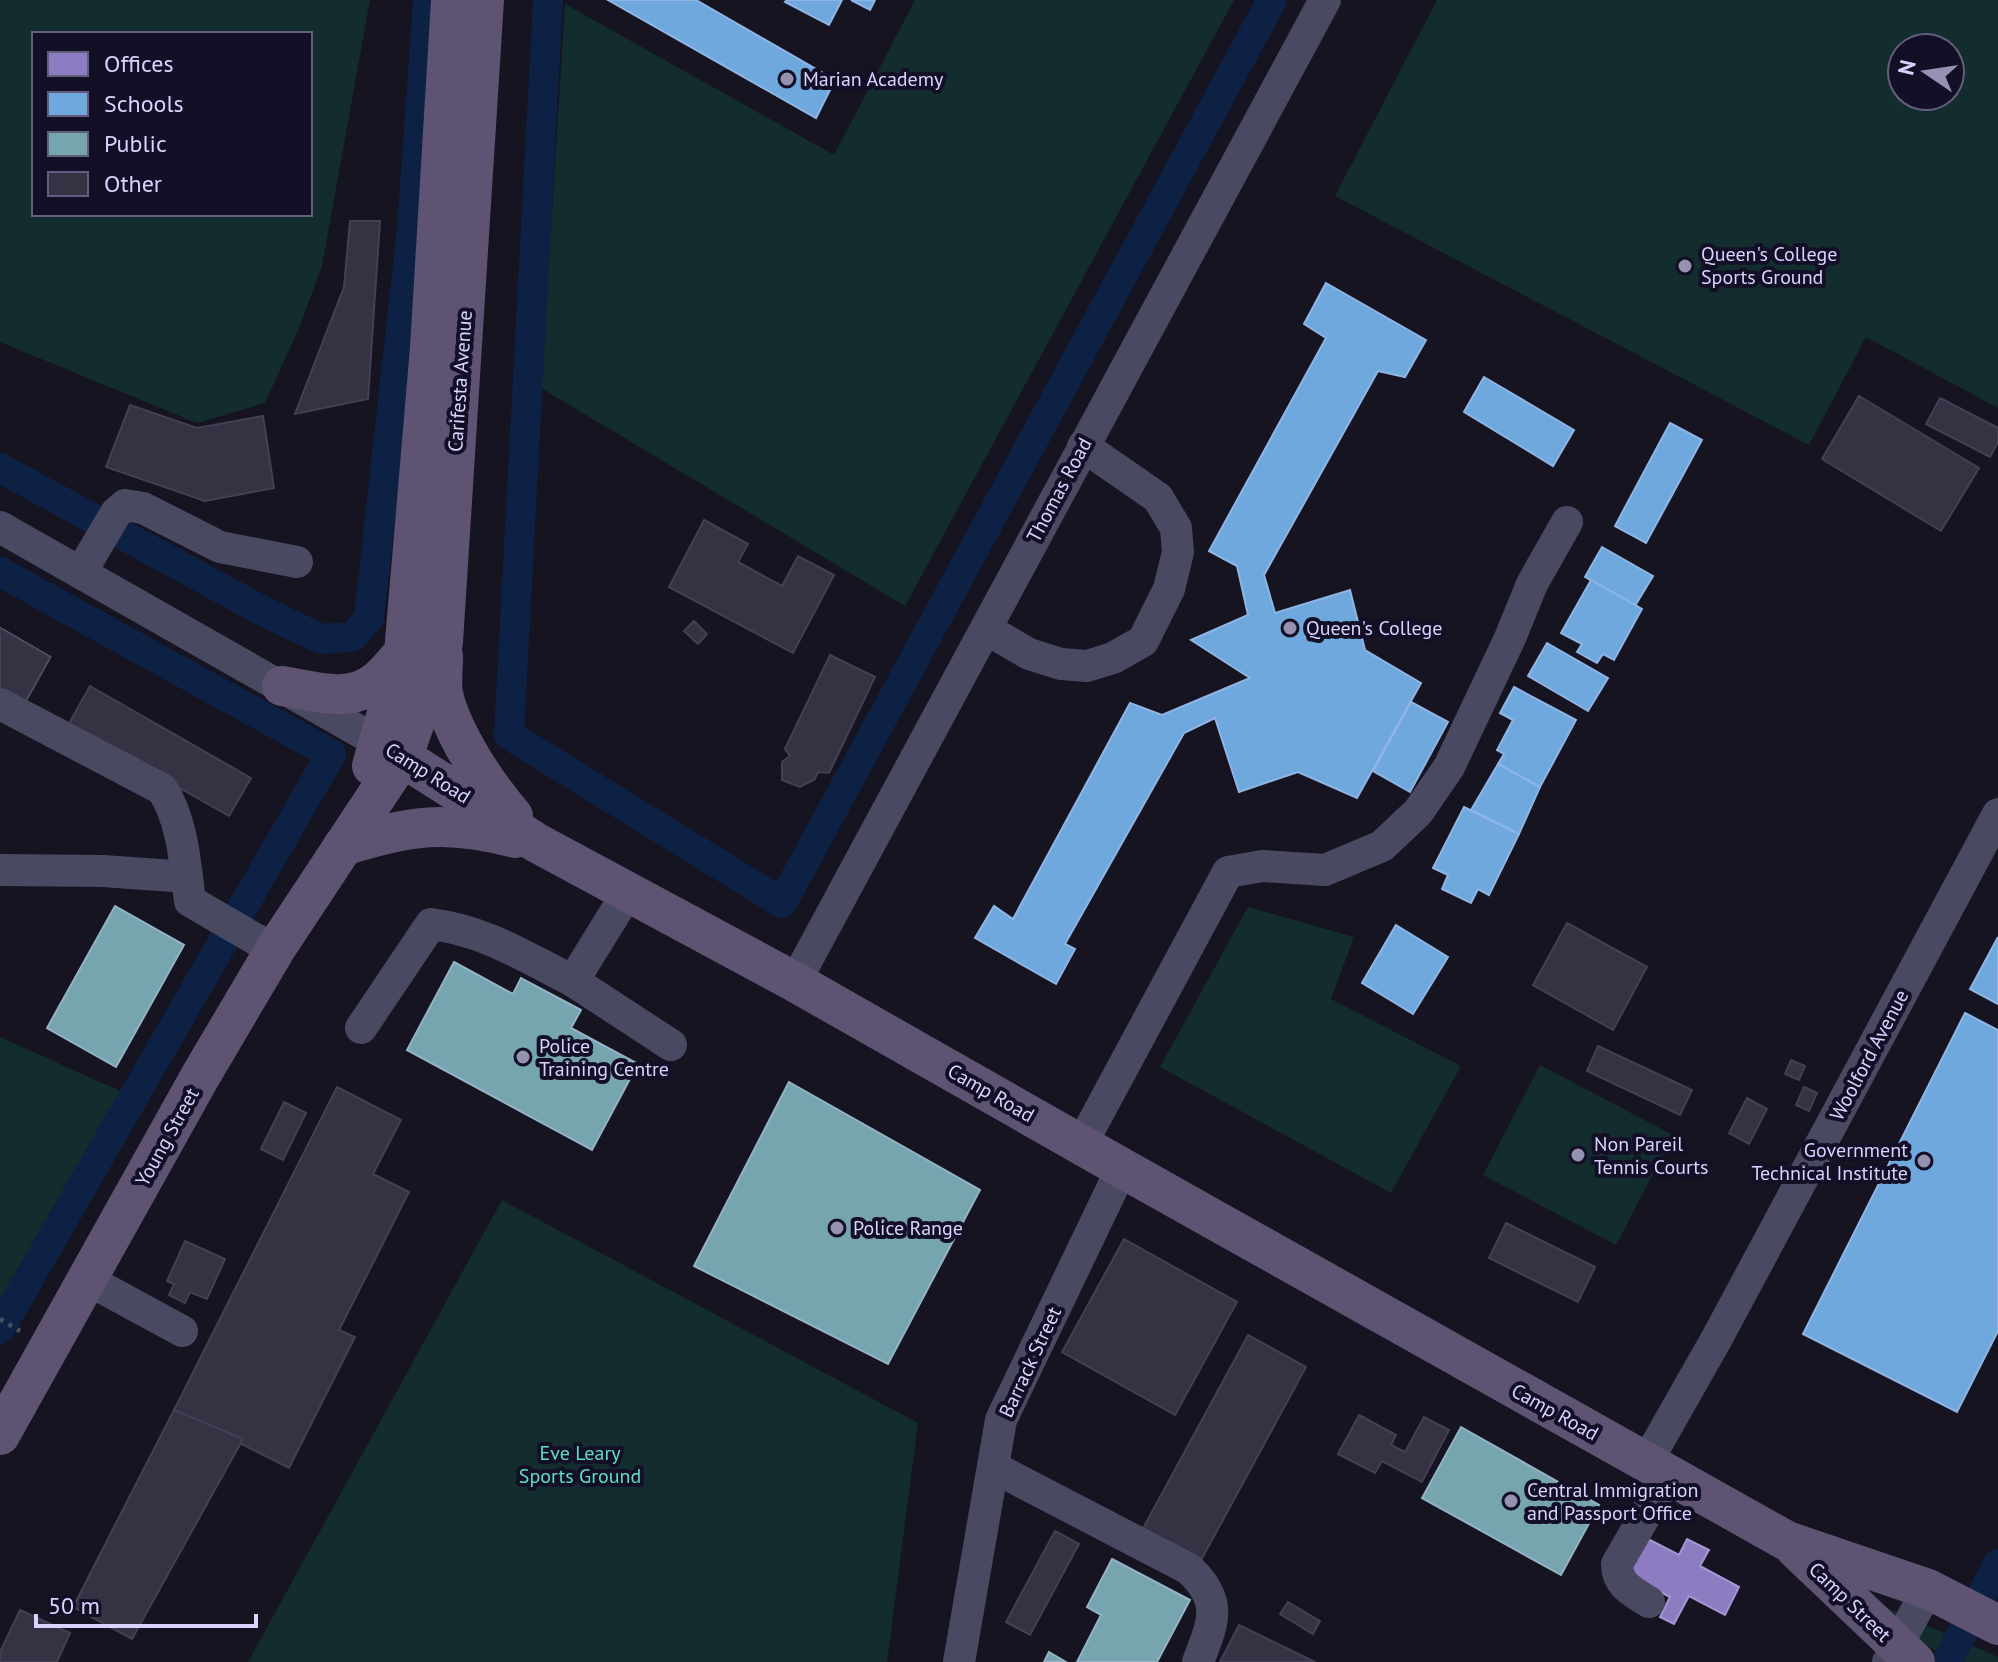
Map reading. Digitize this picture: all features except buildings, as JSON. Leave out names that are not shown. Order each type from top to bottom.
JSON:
[{"type":"main road","name":"Carifesta Avenue","points":[[391,750],[404,653],[430,348],[451,0]]},
{"type":"main road","name":"Carifesta Avenue","points":[[391,750],[443,642],[484,0]]},
{"type":"main road","points":[[443,642],[443,694],[458,731],[488,789],[537,843]]},
{"type":"main road","points":[[282,686],[347,695],[377,681],[404,653]]},
{"type":"main road","name":"Camp Road","points":[[391,750],[537,843],[795,982],[1090,1129],[1122,1168],[1787,1541],[1935,1592],[1998,1625]]},
{"type":"main road","name":"Young Street","points":[[4,1417],[97,1286],[265,944],[343,846],[391,750]]},
{"type":"main road","points":[[343,846],[420,826],[476,828],[537,843]]},
{"type":"main road","name":"Camp Street","points":[[1787,1541],[1903,1658]]},
{"type":"street","name":"Thomas Road","points":[[795,982],[1325,0]]},
{"type":"street","points":[[986,629],[1029,654],[1061,664],[1087,666],[1113,658],[1143,641],[1169,589],[1178,552],[1176,528],[1158,498],[1083,446]]},
{"type":"street","points":[[88,562],[116,513],[125,505],[143,508],[220,547],[297,562]]},
{"type":"street","points":[[1090,1129],[1228,872],[1262,866],[1325,870],[1382,846],[1418,812],[1449,767],[1532,584],[1567,522]]},
{"type":"street","name":"Camp Road","points":[[0,527],[88,562],[282,686],[391,750]]},
{"type":"street","points":[[0,704],[162,789],[177,822],[190,901],[265,944]]},
{"type":"street","name":"Woolford Avenue","points":[[1649,1602],[1617,1577],[1617,1564],[1657,1468],[1671,1418],[1998,814]]},
{"type":"street","points":[[0,870],[103,871],[187,877]]},
{"type":"street","points":[[573,981],[628,892]]},
{"type":"street","points":[[361,1028],[431,924],[462,928],[504,945],[573,981],[671,1045]]},
{"type":"street","name":"Barrack Street","points":[[959,1662],[1001,1420],[1122,1168]]},
{"type":"street","points":[[97,1286],[182,1331]]},
{"type":"street","points":[[993,1467],[1189,1569],[1212,1600],[1213,1617],[1198,1662]]},
{"type":"street","points":[[1903,1658],[1935,1592]]},
{"type":"path","points":[[0,1319],[15,1328]]},
{"type":"green space","points":[[0,0],[370,0],[322,266],[299,328],[265,403],[197,423],[0,342]]},
{"type":"green space","points":[[915,0],[1234,0],[905,606],[541,388],[565,4],[834,155]]},
{"type":"green space","name":"Queen's College Sports Ground","points":[[1437,0],[1998,0],[1998,408],[1866,337],[1809,445],[1335,196]]},
{"type":"green space","points":[[1248,907],[1354,937],[1331,999],[1461,1066],[1391,1193],[1160,1067]]},
{"type":"green space","points":[[0,1037],[124,1093],[0,1303]]},
{"type":"green space","name":"Non Pareil Tennis Courts","points":[[1540,1065],[1673,1135],[1616,1245],[1483,1175]]},
{"type":"green space","name":"Eve Leary Sports Ground","points":[[502,1200],[918,1423],[887,1662],[248,1662]]},
{"type":"green space","points":[[1854,1593],[1998,1657],[1998,1662],[1951,1662]]},
{"type":"waterway","points":[[0,468],[261,610],[321,639],[352,637],[369,618],[412,229],[428,0]]},
{"type":"waterway","points":[[548,0],[509,735],[782,903],[1272,0]]},
{"type":"waterway","points":[[0,572],[331,754],[0,1329]]},
{"type":"waterway","points":[[1947,1662],[1998,1564]]},
{"type":"place","name":"Marian Academy","points":[[787,79]]},
{"type":"place","name":"Queen's College Sports Ground","points":[[1685,266]]},
{"type":"place","name":"Queen's College","points":[[1290,628]]},
{"type":"place","name":"Police Training Centre","points":[[523,1057]]},
{"type":"place","name":"Non Pareil Tennis Courts","points":[[1578,1155]]},
{"type":"place","name":"Government Technical Institute","points":[[1924,1161]]},
{"type":"place","name":"Police Range","points":[[837,1228]]},
{"type":"place","name":"Central Immigration and Passport Office","points":[[1511,1501]]}]
